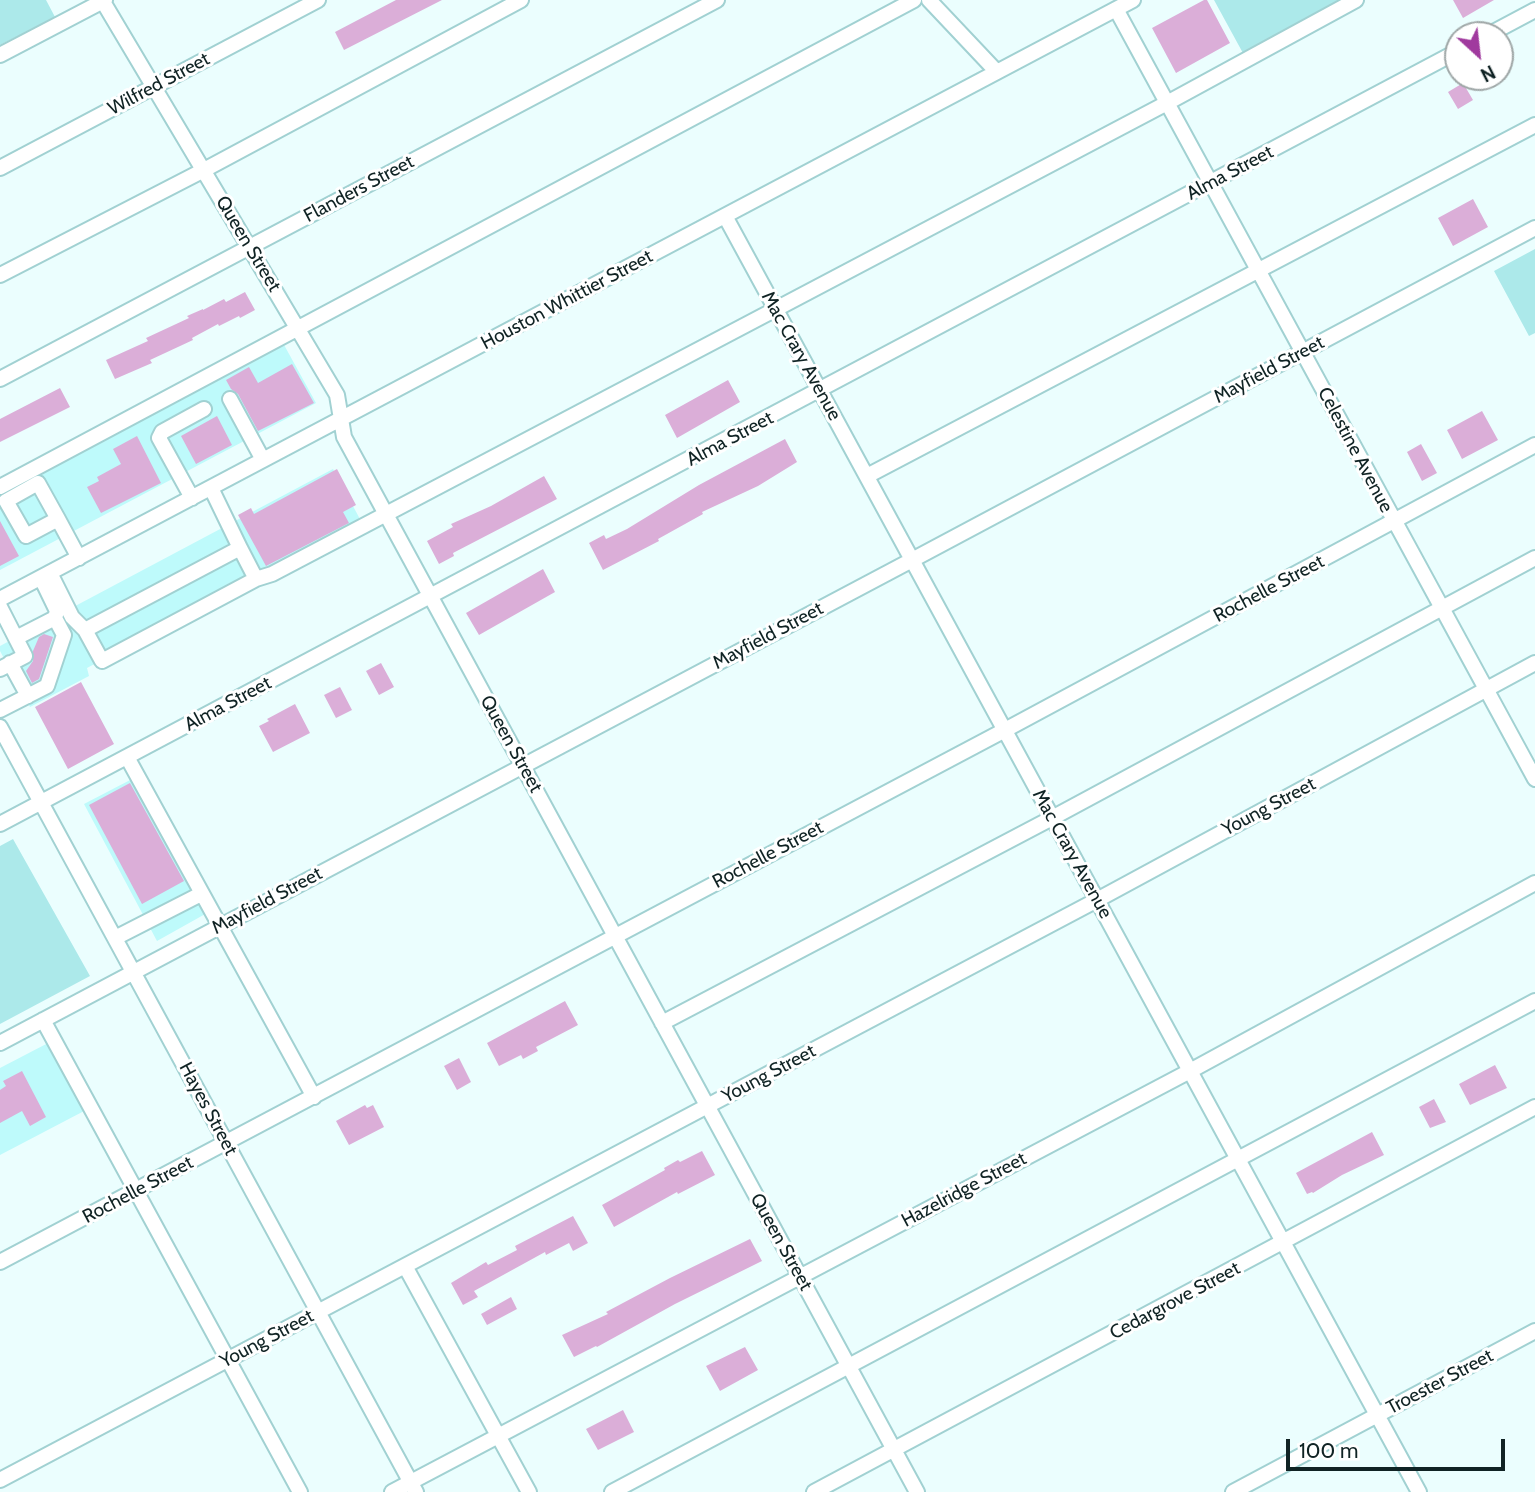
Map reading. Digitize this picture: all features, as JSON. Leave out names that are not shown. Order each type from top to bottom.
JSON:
[{"type":"street","name":"Queen Street","points":[[103,0],[337,395],[344,437],[917,1492]]},
{"type":"street","points":[[0,55],[103,0]]},
{"type":"street","name":"Wilfred Street","points":[[0,168],[318,0]]},
{"type":"street","points":[[0,275],[204,170],[521,0]]},
{"type":"street","name":"Flanders Street","points":[[0,379],[717,0]]},
{"type":"street","points":[[58,519],[26,536],[6,501],[35,477],[298,330],[914,0]]},
{"type":"street","points":[[929,0],[997,72]]},
{"type":"street","name":"Houston Whittier Street","points":[[0,599],[1133,0]]},
{"type":"street","points":[[45,576],[72,617],[85,630],[102,661],[256,579],[272,575],[1167,103],[1356,0]]},
{"type":"street","name":"Celestine Avenue","points":[[1116,9],[1535,779]]},
{"type":"street","points":[[1514,21],[1535,10]]},
{"type":"street","name":"Alma Street","points":[[0,824],[1444,59]]},
{"type":"street","points":[[867,476],[1535,125]]},
{"type":"street","name":"Mac Crary Avenue","points":[[725,216],[1419,1492]]},
{"type":"street","name":"Mayfield Street","points":[[0,1043],[1535,228]]},
{"type":"street","points":[[230,398],[263,460]]},
{"type":"street","points":[[192,498],[159,438],[162,432],[204,409]]},
{"type":"street","name":"Rochelle Street","points":[[0,1262],[1005,730],[1535,445]]},
{"type":"street","points":[[0,487],[35,477]]},
{"type":"street","points":[[35,477],[79,558]]},
{"type":"street","points":[[211,488],[256,579]]},
{"type":"street","points":[[85,630],[240,548]]},
{"type":"street","points":[[662,1023],[1052,818],[1535,558]]},
{"type":"street","points":[[0,710],[47,687],[64,635],[55,618],[57,611],[45,576]]},
{"type":"street","points":[[0,607],[25,656],[5,666],[28,696]]},
{"type":"street","points":[[16,638],[55,618]]},
{"type":"street","name":"Young Street","points":[[0,1480],[1097,900],[1535,663]]},
{"type":"street","name":"Hayes Street","points":[[0,727],[413,1487]]},
{"type":"street","points":[[127,757],[313,1097]]},
{"type":"street","name":"Hazelridge Street","points":[[391,1492],[413,1487],[498,1436],[1190,1070],[1535,883]]},
{"type":"street","points":[[115,938],[201,894]]},
{"type":"street","points":[[612,1492],[1535,1001]]},
{"type":"street","points":[[43,1020],[300,1492]]},
{"type":"street","name":"Cedargrove Street","points":[[814,1492],[1535,1107]]},
{"type":"street","points":[[405,1266],[529,1492]]},
{"type":"street","name":"Troester Street","points":[[1233,1492],[1535,1331]]},
{"type":"shaded area","points":[[0,0],[46,0],[55,17],[0,45]]},
{"type":"shaded area","points":[[1214,0],[1345,0],[1244,55]]},
{"type":"shaded area","points":[[1535,249],[1535,333],[1529,336],[1494,271]]},
{"type":"shaded area","points":[[283,343],[316,403],[0,570],[0,494]]},
{"type":"shaded area","points":[[333,469],[361,521],[87,668],[89,676],[30,707],[0,651],[0,646]]},
{"type":"shaded area","points":[[134,778],[207,913],[157,941],[84,804]]},
{"type":"shaded area","points":[[13,839],[90,976],[0,1024],[0,846]]},
{"type":"shaded area","points":[[50,1042],[86,1110],[0,1155],[0,1068]]},
{"type":"building","points":[[396,0],[442,0],[344,50],[335,32]]},
{"type":"building","points":[[1207,0],[1230,43],[1176,73],[1152,28]]},
{"type":"building","points":[[1453,0],[1494,0],[1463,18]]},
{"type":"building","points":[[1468,91],[1473,100],[1458,109],[1448,92]]},
{"type":"building","points":[[1473,199],[1488,227],[1453,246],[1438,218]]},
{"type":"building","points":[[245,292],[255,310],[219,326],[218,324],[192,338],[193,340],[150,360],[152,363],[115,379],[106,360],[148,341],[146,338],[189,318],[187,316]]},
{"type":"building","points":[[292,364],[314,403],[258,431],[238,394],[226,380],[249,367],[258,383]]},
{"type":"building","points":[[728,380],[740,402],[677,438],[665,415]]},
{"type":"building","points":[[60,388],[70,407],[0,442],[0,419]]},
{"type":"building","points":[[1482,411],[1498,440],[1462,459],[1447,430]]},
{"type":"building","points":[[217,416],[232,445],[196,464],[181,436]]},
{"type":"building","points":[[137,436],[161,483],[101,513],[87,487],[99,481],[97,477],[121,464],[113,449]]},
{"type":"building","points":[[785,439],[797,462],[758,486],[702,512],[703,514],[658,539],[659,541],[603,570],[589,543],[604,535],[606,539],[627,529],[699,485]]},
{"type":"building","points":[[1421,444],[1437,473],[1422,481],[1407,452]]},
{"type":"building","points":[[337,469],[356,505],[343,512],[349,523],[266,566],[238,515],[251,508],[254,514]]},
{"type":"building","points":[[544,476],[557,499],[453,553],[454,556],[439,564],[427,541],[453,527],[451,524],[491,506]]},
{"type":"building","points":[[0,521],[19,556],[0,566]]},
{"type":"building","points":[[543,569],[555,592],[479,635],[466,613]]},
{"type":"building","points":[[44,634],[53,637],[39,679],[32,683],[26,671],[33,661],[33,651],[39,637]]},
{"type":"building","points":[[381,663],[394,687],[379,695],[366,671]]},
{"type":"building","points":[[81,682],[114,744],[68,769],[35,707]]},
{"type":"building","points":[[340,687],[352,710],[336,718],[324,695]]},
{"type":"building","points":[[295,704],[310,733],[273,752],[259,726]]},
{"type":"building","points":[[130,783],[184,881],[142,904],[89,805]]},
{"type":"building","points":[[565,1001],[578,1025],[536,1047],[538,1051],[523,1059],[521,1055],[499,1066],[487,1043]]},
{"type":"building","points":[[459,1058],[471,1082],[457,1090],[444,1066]]},
{"type":"building","points":[[1495,1065],[1507,1088],[1470,1105],[1459,1084]]},
{"type":"building","points":[[22,1071],[46,1117],[30,1126],[22,1111],[0,1123],[0,1090],[6,1086],[3,1081]]},
{"type":"building","points":[[1434,1099],[1446,1122],[1430,1128],[1419,1107]]},
{"type":"building","points":[[365,1105],[367,1108],[373,1105],[384,1127],[349,1145],[336,1121]]},
{"type":"building","points":[[1372,1132],[1384,1155],[1307,1194],[1296,1173]]},
{"type":"building","points":[[702,1151],[715,1175],[678,1194],[677,1192],[614,1227],[602,1205],[678,1160],[680,1162]]},
{"type":"building","points":[[573,1216],[588,1243],[573,1251],[569,1243],[546,1255],[545,1252],[474,1291],[478,1297],[463,1305],[451,1283],[486,1262],[488,1265],[517,1250],[515,1246]]},
{"type":"building","points":[[750,1239],[762,1261],[574,1357],[562,1335],[608,1314],[606,1312],[670,1278]]},
{"type":"building","points":[[511,1297],[517,1309],[487,1325],[481,1314]]},
{"type":"building","points":[[745,1347],[758,1370],[720,1391],[706,1366]]},
{"type":"building","points":[[623,1410],[634,1432],[598,1450],[586,1429]]}]
